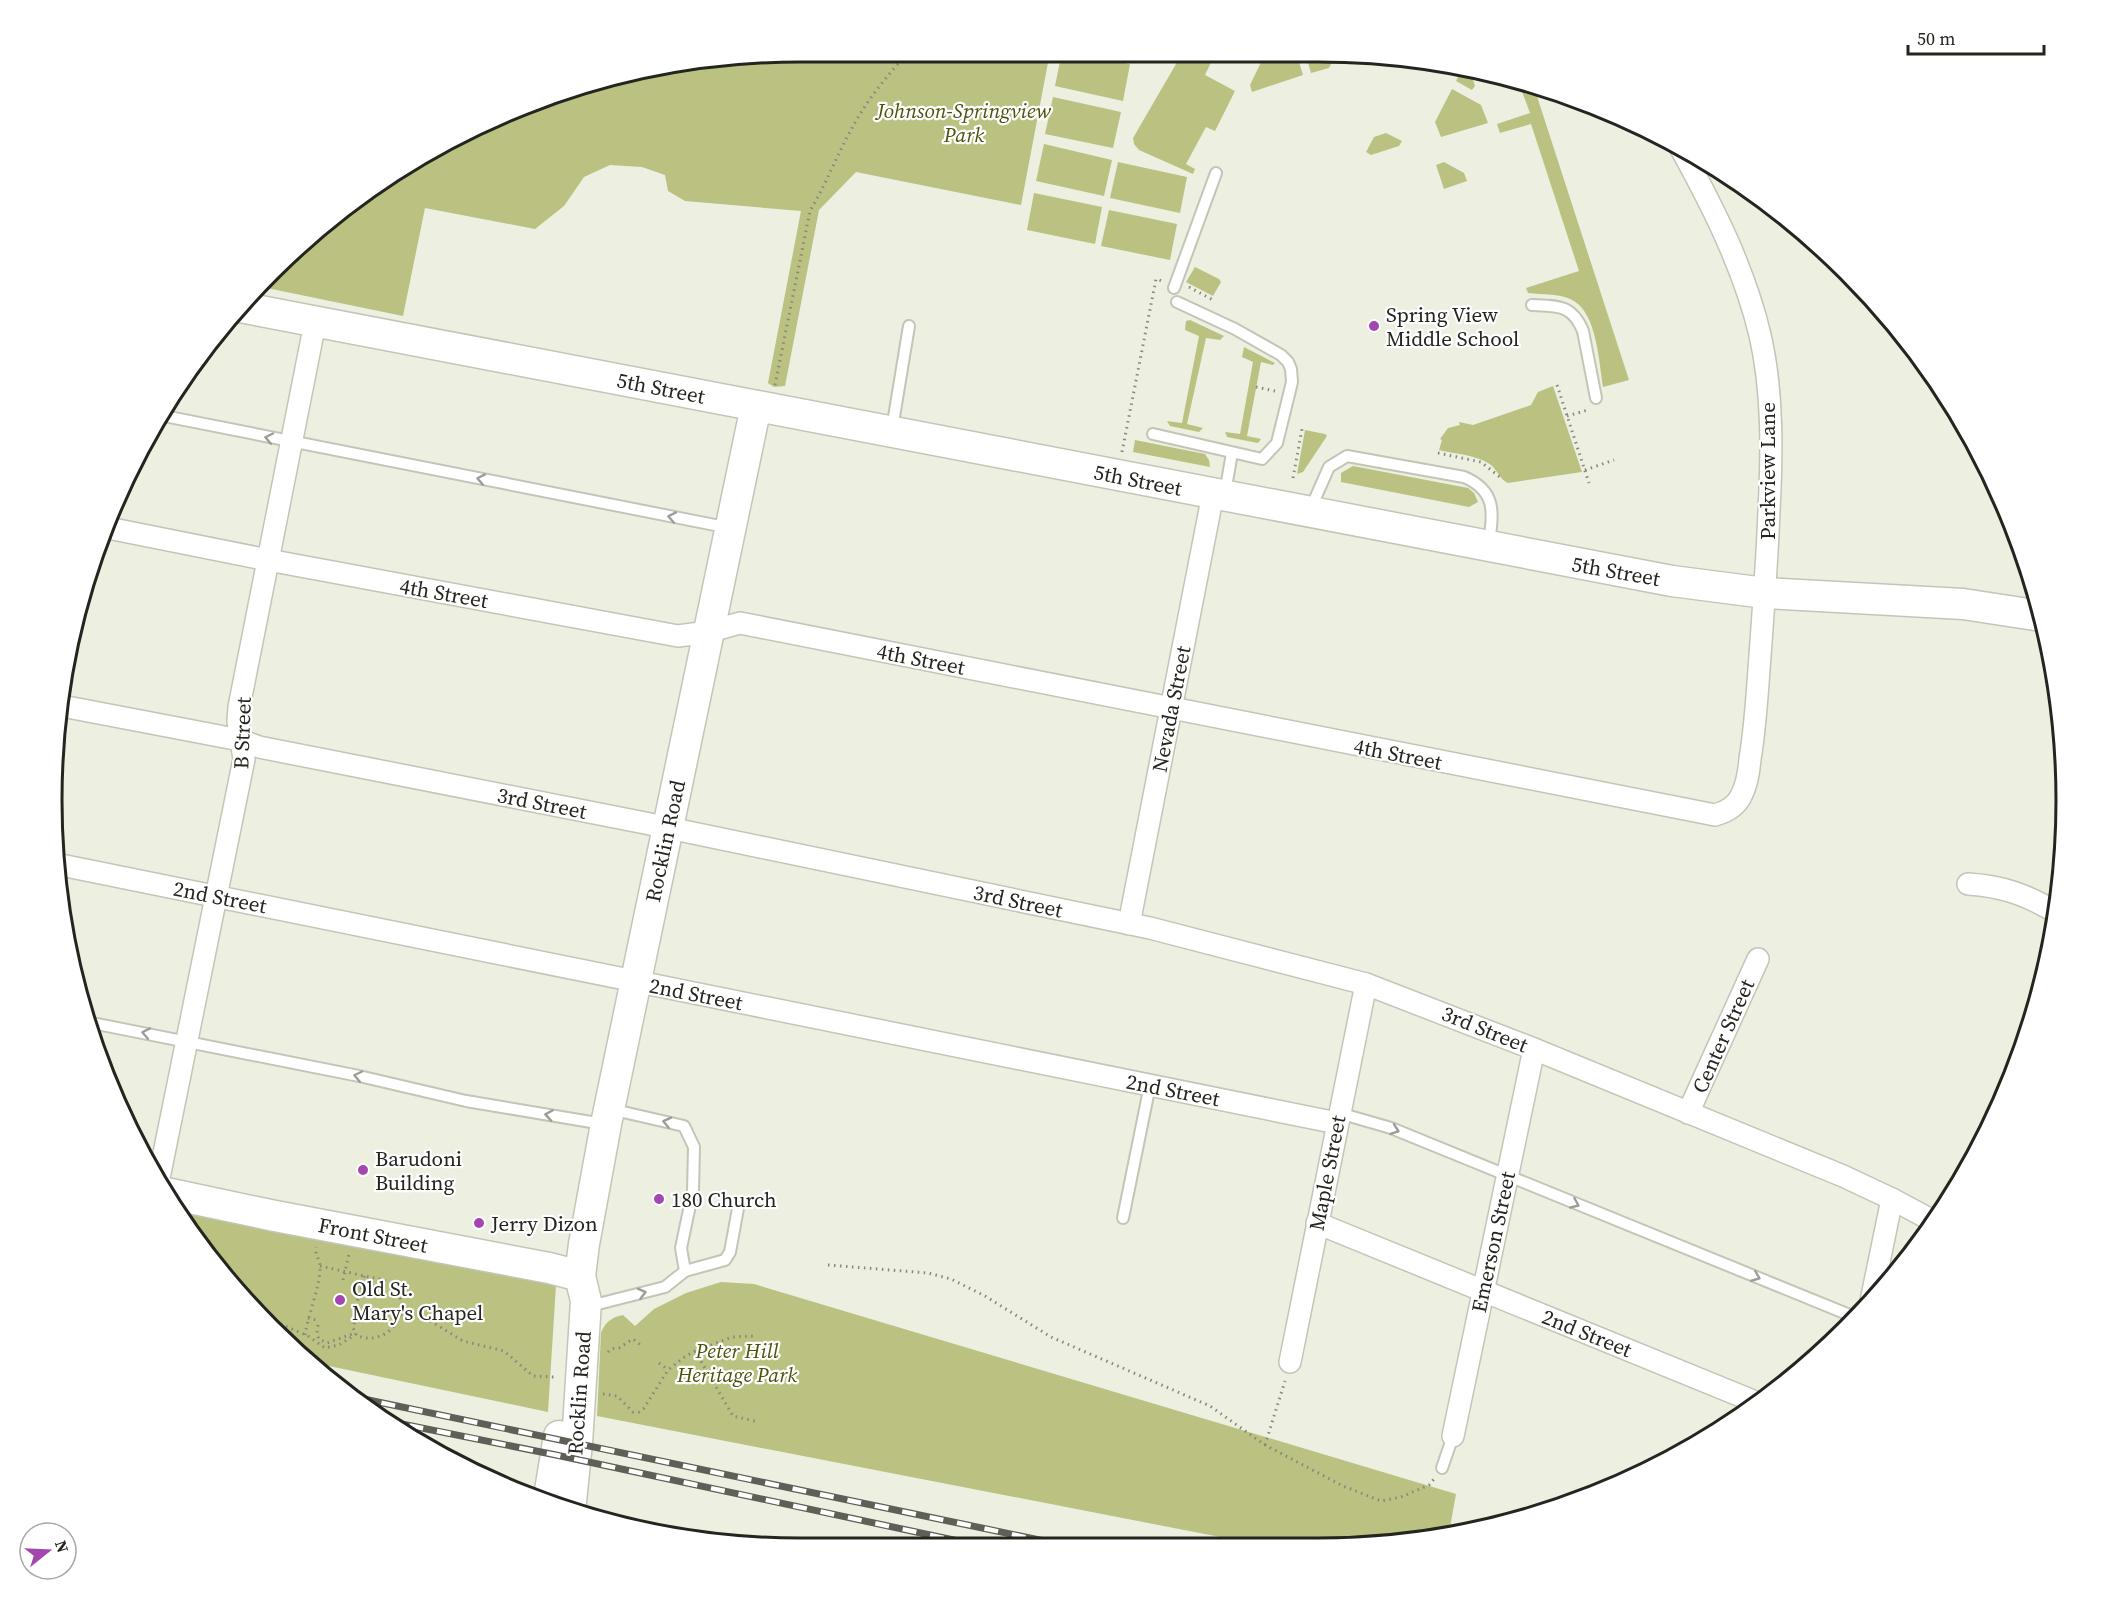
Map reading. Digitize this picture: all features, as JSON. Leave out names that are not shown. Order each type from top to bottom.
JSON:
[{"type":"street","name":"Parkview Lane","points":[[1687,159],[1711,203],[1727,239],[1760,335],[1768,399],[1771,471],[1755,729],[1743,794],[1732,807]]},
{"type":"street","name":"5th Street","points":[[249,309],[315,322],[765,396],[892,433],[1672,581],[1765,593],[1963,604],[2033,615]]},
{"type":"street","name":"B Street","points":[[161,1169],[244,759],[240,740],[239,708],[315,322]]},
{"type":"street","name":"Rocklin Road","points":[[571,1501],[580,1393],[584,1244],[608,1116],[730,528],[765,396]]},
{"type":"street","name":"Nevada Street","points":[[1129,924],[1171,709],[1219,496]]},
{"type":"street","name":"4th Street","points":[[113,529],[678,636],[708,632],[740,623],[1696,813],[1714,815],[1732,807]]},
{"type":"street","name":"3rd Street","points":[[68,707],[240,740],[259,747],[1129,924],[1366,984],[1534,1049],[1843,1176],[1927,1218]]},
{"type":"street","name":"2nd Street","points":[[65,866],[1150,1085],[1338,1118]]},
{"type":"street","points":[[1968,884],[1986,885],[2018,893],[2048,908]]},
{"type":"street","name":"Center Street","points":[[1688,1113],[1758,959]]},
{"type":"street","name":"Maple Street","points":[[1290,1362],[1366,984]]},
{"type":"street","name":"Emerson Street","points":[[1453,1436],[1534,1049]]},
{"type":"street","name":"Front Street","points":[[176,1194],[287,1219],[549,1268],[583,1289]]},
{"type":"street","points":[[1874,1284],[1892,1199]]},
{"type":"street","name":"2nd Street","points":[[1317,1222],[1748,1399]]},
{"type":"street","name":"Rocklin Road","points":[[550,1493],[558,1439],[572,1294],[583,1289]]},
{"type":"lane","points":[[1175,286],[1216,173]]},
{"type":"lane","points":[[1153,434],[1262,459],[1277,443],[1292,382],[1291,369],[1281,355],[1235,329],[1178,302]]},
{"type":"lane","points":[[1532,305],[1565,308],[1579,321],[1597,402]]},
{"type":"lane","points":[[892,433],[909,326]]},
{"type":"lane","points":[[168,417],[730,528]]},
{"type":"lane","points":[[1219,496],[1232,453]]},
{"type":"lane","points":[[1308,513],[1329,467],[1347,456],[1464,477],[1474,481],[1485,492],[1493,511],[1488,547]]},
{"type":"lane","points":[[97,1024],[359,1076],[465,1101],[684,1126],[694,1147],[693,1191],[681,1248],[686,1271]]},
{"type":"lane","points":[[1123,1218],[1150,1085]]},
{"type":"lane","points":[[1338,1118],[1390,1128],[1847,1314]]},
{"type":"lane","points":[[583,1289],[598,1304],[665,1287],[686,1271],[725,1260],[730,1252],[739,1203]]},
{"type":"lane","points":[[1442,1468],[1453,1436]]},
{"type":"path","points":[[765,396],[810,211],[825,186],[852,128],[888,74],[899,62]]},
{"type":"path","points":[[1122,453],[1156,279],[1175,286],[1189,287],[1213,300]]},
{"type":"path","points":[[1557,385],[1589,483]]},
{"type":"path","points":[[1256,387],[1289,393]]},
{"type":"path","points":[[1567,416],[1597,402]]},
{"type":"path","points":[[1293,478],[1302,429]]},
{"type":"path","points":[[1438,453],[1481,462],[1501,478]]},
{"type":"path","points":[[1584,470],[1614,460]]},
{"type":"path","points":[[305,1335],[319,1281],[320,1266],[315,1251],[316,1242]]},
{"type":"path","points":[[344,1280],[349,1250]]},
{"type":"path","points":[[828,1265],[928,1274],[951,1279],[985,1296],[1051,1337],[1210,1406],[1265,1445],[1343,1486],[1381,1501],[1401,1497],[1429,1485],[1442,1468]]},
{"type":"path","points":[[308,1318],[317,1322],[319,1339],[327,1343],[356,1334],[375,1338],[386,1334],[395,1326],[401,1314],[401,1300],[396,1289],[384,1280],[320,1266]]},
{"type":"path","points":[[356,1334],[353,1328],[357,1318],[357,1305],[362,1293],[364,1276]]},
{"type":"path","points":[[401,1314],[429,1320],[463,1341],[504,1351],[533,1376],[554,1377]]},
{"type":"path","points":[[282,1325],[330,1348],[351,1339],[356,1334]]},
{"type":"path","points":[[580,1393],[617,1396],[633,1412],[639,1412],[644,1408],[668,1370],[695,1351],[732,1337],[755,1336]]},
{"type":"path","points":[[604,1354],[633,1339],[642,1346]]},
{"type":"path","points":[[695,1351],[733,1416],[759,1422]]},
{"type":"path","points":[[1265,1445],[1290,1362]]},
{"type":"path","points":[[659,1363],[668,1370]]},
{"type":"green space","name":"Johnson-Springview Park","points":[[800,62],[1048,62],[1021,205],[856,172],[819,210],[785,386],[774,387],[768,383],[801,211],[685,201],[668,191],[665,175],[642,167],[610,165],[584,177],[564,206],[535,229],[425,208],[403,316],[268,288],[313,245],[389,186],[430,160],[517,118],[608,87],[703,68],[751,63]]},
{"type":"green space","points":[[1060,62],[1130,64],[1123,101],[1055,86]]},
{"type":"green space","points":[[1177,62],[1211,62],[1205,75],[1235,91],[1215,131],[1206,127],[1186,164],[1195,169],[1193,174],[1139,150],[1133,138]]},
{"type":"green space","points":[[1261,62],[1299,62],[1303,75],[1252,92],[1250,85]]},
{"type":"green space","points":[[1308,62],[1332,62],[1329,68],[1311,73]]},
{"type":"green space","points":[[1459,75],[1473,78],[1475,86],[1472,90],[1456,81]]},
{"type":"green space","points":[[1452,89],[1481,105],[1488,123],[1441,137],[1435,122]]},
{"type":"green space","points":[[1522,91],[1537,95],[1629,380],[1603,387],[1596,340],[1588,317],[1582,308],[1569,298],[1528,293],[1526,288],[1579,271],[1531,124],[1500,133],[1497,124],[1530,113]]},
{"type":"green space","points":[[1053,97],[1121,112],[1113,148],[1045,134]]},
{"type":"green space","points":[[1386,133],[1402,141],[1399,146],[1371,155],[1366,152],[1374,137]]},
{"type":"green space","points":[[1044,144],[1112,160],[1104,196],[1036,181]]},
{"type":"green space","points":[[1118,162],[1187,177],[1180,213],[1110,198]]},
{"type":"green space","points":[[1444,162],[1464,173],[1467,181],[1444,189],[1436,165]]},
{"type":"green space","points":[[1034,193],[1102,207],[1095,244],[1027,230]]},
{"type":"green space","points":[[1109,210],[1177,224],[1170,260],[1101,246]]},
{"type":"green space","points":[[1195,267],[1221,282],[1213,296],[1186,282]]},
{"type":"green space","points":[[1190,320],[1224,336],[1220,340],[1206,338],[1187,424],[1203,428],[1199,432],[1170,426],[1167,421],[1182,423],[1199,336],[1185,330],[1186,321]]},
{"type":"green space","points":[[1244,347],[1275,363],[1273,365],[1261,362],[1247,436],[1261,439],[1258,443],[1227,437],[1225,432],[1240,434],[1253,362],[1242,357]]},
{"type":"green space","points":[[1553,386],[1582,472],[1508,483],[1486,462],[1439,450],[1442,440],[1440,439],[1448,428],[1460,425],[1459,422],[1473,425],[1531,405],[1538,392]]},
{"type":"green space","points":[[1305,430],[1327,436],[1303,472],[1297,474]]},
{"type":"green space","points":[[1135,440],[1205,454],[1210,467],[1133,452]]},
{"type":"green space","points":[[1353,466],[1468,488],[1474,493],[1478,502],[1469,507],[1341,482],[1341,473]]},
{"type":"green space","points":[[186,1210],[556,1285],[548,1412],[327,1366],[278,1321],[245,1286]]},
{"type":"green space","name":"Peter Hill Heritage Park","points":[[721,1282],[754,1284],[1456,1494],[1450,1525],[1367,1536],[1225,1538],[597,1416],[601,1333],[607,1323],[623,1315],[635,1326],[654,1309],[686,1293]]},
{"type":"railway","points":[[372,1401],[1030,1538]]},
{"type":"railway","points":[[408,1425],[944,1538]]},
{"type":"place","name":"Spring View Middle School","points":[[1374,326]]},
{"type":"place","name":"Barudoni Building","points":[[363,1170]]},
{"type":"place","name":"180 Church","points":[[659,1199]]},
{"type":"place","name":"Jerry Dizon","points":[[479,1223]]},
{"type":"place","name":"Old St. Mary's Chapel","points":[[340,1300]]}]
